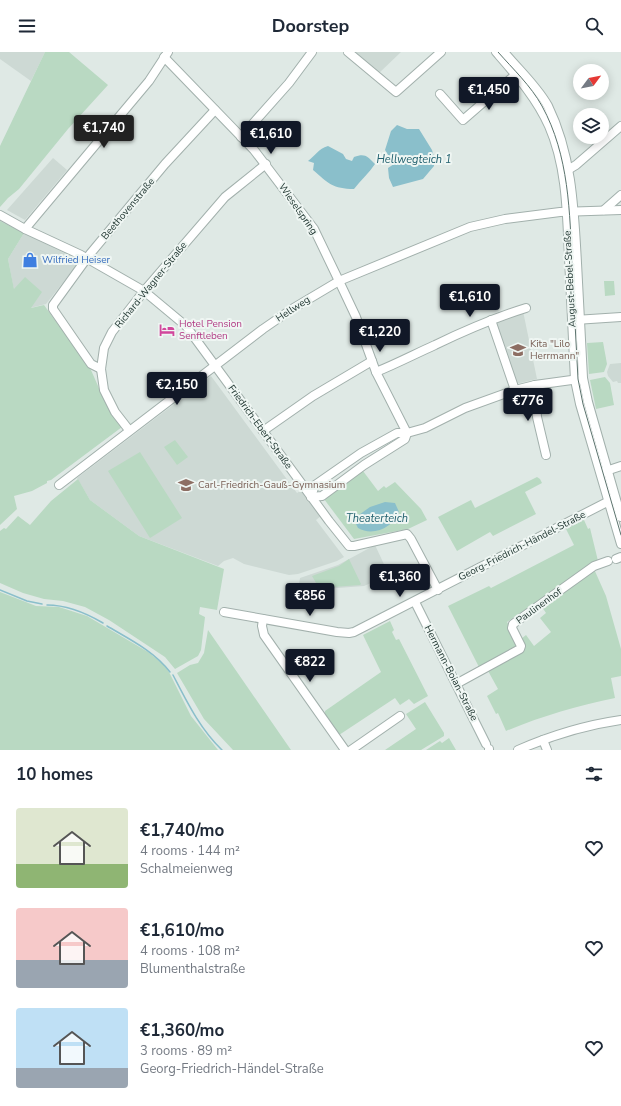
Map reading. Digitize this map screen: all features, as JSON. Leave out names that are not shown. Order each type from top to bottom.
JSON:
[{"type":"street","points":[[241,137],[289,83],[312,52]]},
{"type":"street","points":[[348,52],[396,92],[441,52]]},
{"type":"street","name":"August-Bebel-Straße","points":[[496,52],[518,73]]},
{"type":"street","name":"August-Bebel-Straße","points":[[504,52],[533,95],[550,127],[566,171],[570,211],[580,404],[612,499],[621,544]]},
{"type":"street","points":[[26,229],[150,80],[166,55]]},
{"type":"street","name":"Wieselspring","points":[[166,55],[266,164],[314,228],[340,280],[356,317],[376,372],[407,433]]},
{"type":"street","points":[[508,81],[518,73]]},
{"type":"street","points":[[440,94],[463,120],[501,87]]},
{"type":"street","name":"Beethovenstraße","points":[[101,369],[91,364],[53,309],[53,305],[88,259],[90,254],[165,164],[215,110]]},
{"type":"street","points":[[566,171],[576,165],[621,126]]},
{"type":"street","name":"Richard-Wagner-Straße","points":[[129,430],[115,412],[104,390],[101,369],[104,348],[112,332],[144,291],[225,197],[266,164]]},
{"type":"street","points":[[604,210],[621,195]]},
{"type":"street","name":"Hellweg","points":[[59,484],[288,311],[340,280],[470,227],[505,219],[570,211],[621,210]]},
{"type":"street","name":"Friedrich-Ebert-Straße","points":[[0,214],[26,229],[88,259],[144,291],[186,326],[311,497],[349,546],[406,534],[411,539],[438,590]]},
{"type":"street","points":[[376,372],[491,320],[526,308]]},
{"type":"street","points":[[576,320],[621,317]]},
{"type":"street","points":[[491,320],[515,390]]},
{"type":"street","points":[[263,431],[313,396],[372,361]]},
{"type":"street","points":[[407,433],[404,439],[364,464],[322,496],[311,497],[315,485],[361,453],[398,433],[407,433],[435,424],[466,408],[515,390],[535,385],[579,379]]},
{"type":"street","points":[[535,385],[537,417],[546,455]]},
{"type":"street","points":[[604,472],[621,466]]},
{"type":"street","name":"August-Bebel-Straße","points":[[612,499],[621,517]]},
{"type":"street","name":"Georg-Friedrich-Händel-Straße","points":[[224,612],[349,633],[360,630],[612,499]]},
{"type":"street","name":"Paulinenhof","points":[[456,684],[520,649],[521,646],[512,628],[513,624],[594,566],[608,561]]},
{"type":"street","name":"Hermann-Boian-Straße","points":[[415,602],[488,748]]},
{"type":"street","points":[[263,619],[262,626],[264,635],[345,750]]},
{"type":"street","points":[[351,750],[400,716]]},
{"type":"street","points":[[518,750],[543,740],[583,728],[621,720]]},
{"type":"street","points":[[543,740],[547,750]]},
{"type":"shaded area","points":[[0,52],[45,52],[31,81],[0,59]]},
{"type":"shaded area","points":[[351,52],[401,52],[378,74]]},
{"type":"shaded area","points":[[53,158],[67,170],[25,220],[7,210]]},
{"type":"shaded area","points":[[24,233],[80,261],[46,304],[30,308],[14,290],[8,259]]},
{"type":"shaded area","name":"Kita \"Lilo Herrmann\"","points":[[523,311],[537,379],[516,384],[494,321]]},
{"type":"shaded area","points":[[621,363],[621,383],[618,383],[617,381],[613,382],[608,376],[607,372],[610,364]]},
{"type":"shaded area","name":"Carl-Friedrich-Gauß-Gymnasium","points":[[211,376],[297,493],[302,490],[321,516],[316,520],[344,557],[337,561],[298,574],[289,575],[244,564],[233,558],[224,561],[218,566],[139,536],[90,500],[77,478]]},
{"type":"shaded area","points":[[375,545],[389,575],[364,586],[298,591],[300,578],[338,565]]},
{"type":"green space","points":[[45,52],[69,52],[108,85],[68,129],[19,189],[0,207],[0,146]]},
{"type":"green space","points":[[0,221],[24,233],[8,259],[14,289],[25,277],[42,292],[31,308],[44,305],[91,370],[105,402],[122,427],[51,480],[47,481],[47,483],[32,491],[14,496],[17,509],[0,525]]},
{"type":"green space","points":[[604,281],[614,281],[615,295],[605,296]]},
{"type":"green space","points":[[603,342],[607,364],[604,372],[589,374],[587,343]]},
{"type":"green space","points":[[605,377],[610,383],[614,405],[596,409],[590,380]]},
{"type":"green space","points":[[175,440],[188,457],[177,465],[164,447]]},
{"type":"green space","points":[[140,452],[182,518],[150,538],[108,471]]},
{"type":"green space","points":[[363,471],[378,491],[384,486],[386,488],[395,482],[421,509],[427,520],[408,529],[354,539],[324,499]]},
{"type":"green space","points":[[537,477],[542,483],[525,492],[536,514],[493,536],[490,532],[457,551],[438,517],[471,500],[475,508]]},
{"type":"green space","points":[[78,479],[90,500],[139,536],[224,569],[217,610],[200,607],[199,614],[205,617],[201,650],[198,656],[175,669],[165,657],[109,620],[85,607],[63,601],[44,599],[23,593],[0,583],[0,531],[4,528],[6,529],[18,516],[30,525],[51,501]]},
{"type":"green space","points":[[584,520],[588,529],[590,528],[598,561],[507,622],[520,645],[480,669],[448,606],[489,586],[491,588],[574,545],[566,529]]},
{"type":"green space","points":[[349,559],[361,584],[360,585],[319,588],[312,576],[339,566]]},
{"type":"green space","points":[[594,569],[606,596],[621,649],[621,676],[611,678],[615,698],[560,712],[506,731],[498,713],[496,714],[487,696],[498,689],[487,669],[525,649],[521,639],[526,635],[534,646],[551,632],[540,618],[546,613],[542,607]]},
{"type":"green space","points":[[0,592],[36,606],[59,607],[87,616],[148,652],[163,664],[169,672],[191,716],[218,750],[0,750]]},
{"type":"green space","points":[[390,621],[394,630],[392,632],[396,640],[399,639],[428,696],[414,704],[409,699],[400,705],[395,698],[339,735],[325,714],[325,711],[381,672],[363,635]]},
{"type":"green space","points":[[208,630],[291,750],[233,750],[204,719],[177,673],[190,665],[198,663],[204,653]]},
{"type":"green space","points":[[425,702],[444,733],[444,736],[421,750],[385,750],[416,729],[406,714]]},
{"type":"green space","points":[[449,738],[456,750],[426,750],[440,741],[442,743]]},
{"type":"water","name":"Hellwegteich 1","points":[[397,125],[407,129],[419,129],[432,150],[434,166],[423,179],[393,187],[389,178],[388,168],[394,164],[385,150],[391,131]]},
{"type":"water","points":[[328,146],[343,154],[346,159],[352,161],[354,157],[363,155],[368,157],[375,164],[354,189],[341,188],[327,182],[313,170],[314,163],[308,161],[319,150]]},
{"type":"water","name":"Theaterteich","points":[[385,502],[395,503],[399,512],[393,522],[376,531],[364,531],[358,528],[355,522],[356,517],[370,507]]},
{"type":"waterway","points":[[0,590],[27,601],[42,604]]},
{"type":"waterway","points":[[47,605],[62,606],[76,610],[103,623]]},
{"type":"waterway","points":[[107,626],[149,652],[170,672]]},
{"type":"waterway","points":[[173,675],[201,724],[222,750]]},
{"type":"tram line","points":[[498,52],[522,78],[538,99],[551,125],[558,144],[563,164],[569,205],[578,379],[583,404],[621,535]]},
{"type":"place","name":"Wilfried Heiser","points":[[30,260]]},
{"type":"place","name":"Hotel Pension Senftleben","points":[[167,330]]},
{"type":"place","name":"Kita \"Lilo Herrmann\"","points":[[518,350]]},
{"type":"place","name":"Carl-Friedrich-Gauß-Gymnasium","points":[[186,485]]}]
